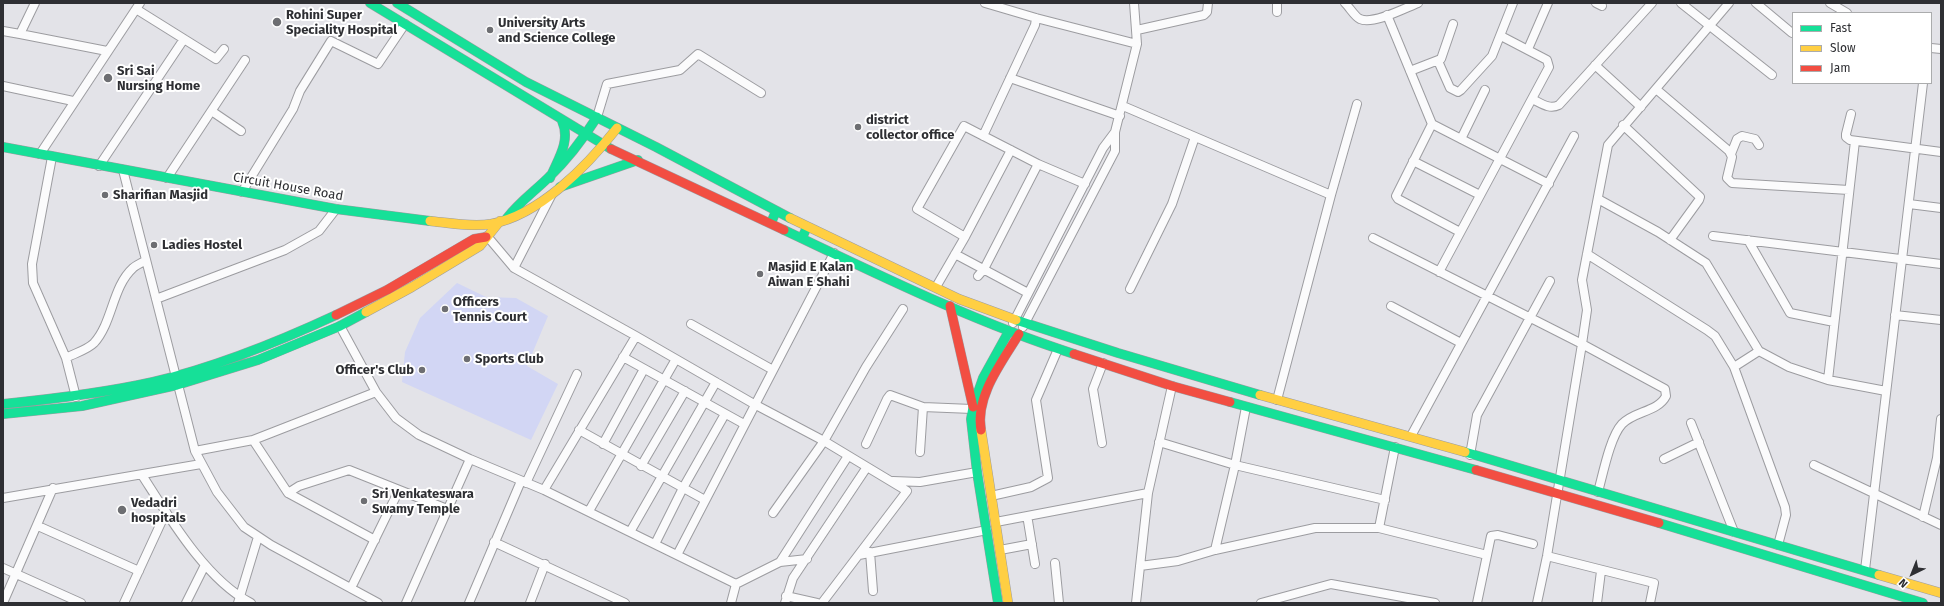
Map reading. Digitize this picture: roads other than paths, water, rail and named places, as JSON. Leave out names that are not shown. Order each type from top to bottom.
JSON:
[{"type":"main road","points":[[370,3],[605,146],[638,160],[930,299],[1009,331],[1058,349],[1172,386],[1556,493],[1861,583],[1923,603]]},
{"type":"main road","points":[[397,3],[526,82],[656,147],[807,227],[959,298],[1025,323],[1118,353],[1277,400],[1411,436],[1470,455],[1558,479],[1941,593]]},
{"type":"main road","points":[[3,414],[82,406],[176,380],[258,360],[340,326],[412,287],[480,246],[513,210],[550,178],[580,145],[597,117]]},
{"type":"main road","points":[[550,178],[565,144],[565,127],[562,121]]},
{"type":"main road","name":"Circuit House Road","points":[[3,147],[99,166],[336,208],[417,220],[467,225],[484,225],[521,214],[551,195],[605,146],[617,128]]},
{"type":"main road","points":[[560,187],[638,160]]},
{"type":"main road","points":[[771,223],[776,211]]},
{"type":"main road","points":[[802,238],[807,227]]},
{"type":"main road","points":[[3,404],[76,397],[176,380],[264,346],[335,316],[406,279],[474,239],[487,237]]},
{"type":"main road","points":[[950,306],[973,408]]},
{"type":"main road","points":[[998,603],[977,472],[971,419],[983,378],[1009,331]]},
{"type":"main road","points":[[1008,603],[980,425],[980,413],[1000,367],[1019,334]]},
{"type":"street","points":[[20,34],[36,3]]},
{"type":"street","points":[[985,3],[1009,6],[1036,18],[1137,44]]},
{"type":"street","points":[[1019,334],[1115,151],[1115,132],[1123,106],[1137,44],[1134,3]]},
{"type":"street","points":[[1137,30],[1204,14],[1207,12],[1208,3]]},
{"type":"street","points":[[1345,3],[1359,19],[1366,21],[1418,3]]},
{"type":"street","points":[[1438,61],[1450,88],[1458,92],[1489,62],[1501,36],[1513,3]]},
{"type":"street","points":[[1528,49],[1548,3]]},
{"type":"street","points":[[1532,99],[1548,107],[1554,108],[1559,105],[1652,3]]},
{"type":"street","points":[[1681,3],[1711,25],[1772,75]]},
{"type":"street","points":[[1536,603],[1547,556],[1558,479],[1582,344],[1587,310],[1582,280],[1608,144],[1729,3]]},
{"type":"street","points":[[1756,3],[1792,33]]},
{"type":"street","points":[[1830,3],[1845,12]]},
{"type":"street","points":[[40,154],[73,101],[138,6],[184,39],[216,59],[224,49]]},
{"type":"street","points":[[1387,15],[1432,124],[1549,184]]},
{"type":"street","points":[[983,136],[1035,25],[1036,18]]},
{"type":"street","points":[[242,192],[293,109],[300,91],[331,41],[378,64],[405,24]]},
{"type":"street","points":[[1410,71],[1438,61],[1443,57],[1453,24]]},
{"type":"street","points":[[3,31],[107,51]]},
{"type":"street","points":[[1439,272],[1532,99],[1549,64],[1547,60],[1501,36]]},
{"type":"street","points":[[99,166],[184,39]]},
{"type":"street","points":[[597,117],[608,84],[680,70],[698,54],[761,93]]},
{"type":"street","points":[[167,178],[213,112],[245,60]]},
{"type":"street","points":[[1595,65],[1641,107]]},
{"type":"street","points":[[1010,78],[1120,116]]},
{"type":"street","points":[[1865,570],[1873,492],[1923,84]]},
{"type":"street","points":[[3,86],[73,101]]},
{"type":"street","points":[[1656,89],[1731,154]]},
{"type":"street","points":[[1460,138],[1485,90]]},
{"type":"street","points":[[1277,400],[1331,195],[1357,104]]},
{"type":"street","points":[[1123,106],[1331,195]]},
{"type":"street","points":[[213,112],[241,131]]},
{"type":"street","points":[[1851,114],[1846,137],[1855,141],[1941,152]]},
{"type":"street","points":[[1432,124],[1396,192],[1398,199],[1460,232]]},
{"type":"street","points":[[1623,125],[1698,193],[1700,197],[1670,240]]},
{"type":"street","points":[[965,237],[917,209],[964,126],[1038,164],[1085,184]]},
{"type":"street","points":[[1009,331],[1103,148],[1115,132]]},
{"type":"street","points":[[1411,436],[1574,136]]},
{"type":"street","points":[[1759,145],[1755,139],[1742,136],[1738,139],[1731,154],[1727,178],[1732,183],[1850,190]]},
{"type":"street","points":[[1130,289],[1172,204],[1195,137]]},
{"type":"street","points":[[1828,380],[1855,141]]},
{"type":"street","points":[[936,287],[965,237],[1011,150]]},
{"type":"street","points":[[52,157],[32,264],[33,283],[66,358],[76,397]]},
{"type":"street","points":[[1413,161],[1480,195]]},
{"type":"street","points":[[981,273],[1038,164]]},
{"type":"street","points":[[123,170],[195,452],[217,492],[244,527],[258,537],[378,603]]},
{"type":"street","points":[[514,268],[551,195]]},
{"type":"street","points":[[1598,198],[1706,263],[1716,277],[1759,351],[1789,367],[1828,380],[1886,391]]},
{"type":"street","points":[[1909,204],[1941,208]]},
{"type":"street","points":[[156,299],[285,250],[319,231],[336,208]]},
{"type":"street","points":[[1713,236],[1941,264]]},
{"type":"street","points":[[487,237],[514,268],[754,404],[824,441],[907,491],[822,603]]},
{"type":"street","points":[[1373,238],[1582,344],[1660,386],[1666,392],[1662,402],[1632,417],[1619,429],[1610,450],[1598,492]]},
{"type":"street","points":[[1748,240],[1790,314],[1834,322]]},
{"type":"street","points":[[677,555],[754,404],[834,253]]},
{"type":"street","points":[[955,254],[981,273],[1028,293]]},
{"type":"street","points":[[1587,254],[1715,336],[1734,367],[1785,507],[1786,515],[1778,545]]},
{"type":"street","points":[[66,358],[89,347],[95,342],[104,326],[120,286],[133,268],[146,260]]},
{"type":"street","points":[[1470,455],[1477,415],[1550,281]]},
{"type":"street","points":[[1391,306],[1461,343]]},
{"type":"street","points":[[773,513],[824,441],[866,367],[903,309]]},
{"type":"street","points":[[1895,315],[1941,320]]},
{"type":"street","points":[[691,324],[773,370]]},
{"type":"street","points":[[340,326],[376,392],[396,418],[419,435],[589,511],[736,584]]},
{"type":"street","points":[[544,490],[636,336]]},
{"type":"street","points":[[991,496],[1031,487],[1048,478],[1036,400],[1058,349]]},
{"type":"street","points":[[1734,367],[1759,351]]},
{"type":"street","points":[[623,357],[744,424]]},
{"type":"street","points":[[589,511],[676,359]]},
{"type":"street","points":[[1102,443],[1093,389],[1103,364]]},
{"type":"street","points":[[603,444],[644,369]]},
{"type":"street","points":[[469,603],[494,542],[577,374]]},
{"type":"street","points":[[630,532],[716,382]]},
{"type":"street","points":[[1136,603],[1148,493],[1172,386]]},
{"type":"street","points":[[641,466],[684,391]]},
{"type":"street","points":[[195,452],[253,440],[376,392]]},
{"type":"street","points":[[866,444],[890,395],[923,407],[973,408]]},
{"type":"street","points":[[920,452],[923,407]]},
{"type":"street","points":[[1215,550],[1235,465],[1246,407]]},
{"type":"street","points":[[655,544],[683,488],[725,414]]},
{"type":"street","points":[[1922,517],[1939,458],[1941,419]]},
{"type":"street","points":[[1692,423],[1734,532]]},
{"type":"street","points":[[579,430],[641,466],[705,500]]},
{"type":"street","points":[[253,440],[288,493],[375,540]]},
{"type":"street","points":[[1159,442],[1235,465],[1385,500]]},
{"type":"street","points":[[1664,459],[1699,442]]},
{"type":"street","points":[[1379,528],[1395,447]]},
{"type":"street","points":[[780,562],[848,456]]},
{"type":"street","points":[[406,603],[470,459]]},
{"type":"street","points":[[3,498],[53,488],[142,475],[201,464]]},
{"type":"street","points":[[1814,464],[1941,525]]},
{"type":"street","points":[[817,603],[785,600],[793,578],[867,467]]},
{"type":"street","points":[[288,493],[299,486],[349,470],[447,509]]},
{"type":"street","points":[[891,481],[920,482],[977,472]]},
{"type":"street","points":[[142,475],[166,512],[205,565],[239,600],[251,603]]},
{"type":"street","points":[[3,603],[38,526],[53,488]]},
{"type":"street","points":[[351,588],[399,490]]},
{"type":"street","points":[[996,522],[1148,493]]},
{"type":"street","points":[[124,603],[166,512]]},
{"type":"street","points":[[1028,522],[1035,564]]},
{"type":"street","points":[[38,526],[139,571]]},
{"type":"street","points":[[1140,566],[1178,561],[1215,550],[1315,528],[1379,528],[1487,555]]},
{"type":"street","points":[[859,554],[987,530]]},
{"type":"street","points":[[1477,603],[1489,540],[1493,535],[1533,544]]},
{"type":"street","points":[[239,600],[258,537]]},
{"type":"street","points":[[494,542],[545,564],[625,603]]},
{"type":"street","points":[[1000,550],[1032,544]]},
{"type":"street","points":[[870,552],[873,591]]},
{"type":"street","points":[[1547,556],[1601,571],[1654,583],[1650,603]]},
{"type":"street","points":[[731,603],[736,584],[780,562],[807,558]]},
{"type":"street","points":[[1055,563],[1059,603]]},
{"type":"street","points":[[530,603],[545,564]]},
{"type":"street","points":[[186,603],[205,565]]},
{"type":"street","points":[[3,568],[81,603]]},
{"type":"street","points":[[1597,603],[1601,571]]},
{"type":"street","points":[[1261,603],[1271,602],[1331,584],[1435,603]]},
{"type":"place","name":"Rohini Super Speciality Hospital","points":[[277,22]]},
{"type":"place","name":"University Arts and Science College","points":[[490,30]]},
{"type":"place","name":"Sri Sai Nursing Home","points":[[108,78]]},
{"type":"place","name":"district collector office","points":[[858,127]]},
{"type":"place","name":"Sharifian Masjid","points":[[105,195]]},
{"type":"place","name":"Ladies Hostel","points":[[154,245]]},
{"type":"place","name":"Masjid E Kalan Aiwan E Shahi","points":[[760,274]]},
{"type":"place","name":"Officers Tennis Court","points":[[445,309]]},
{"type":"place","name":"Sports Club","points":[[467,359]]},
{"type":"place","name":"Officer's Club","points":[[422,370]]},
{"type":"place","name":"Sri Venkateswara Swamy Temple","points":[[364,501]]},
{"type":"place","name":"Vedadri hospitals","points":[[122,510]]}]
